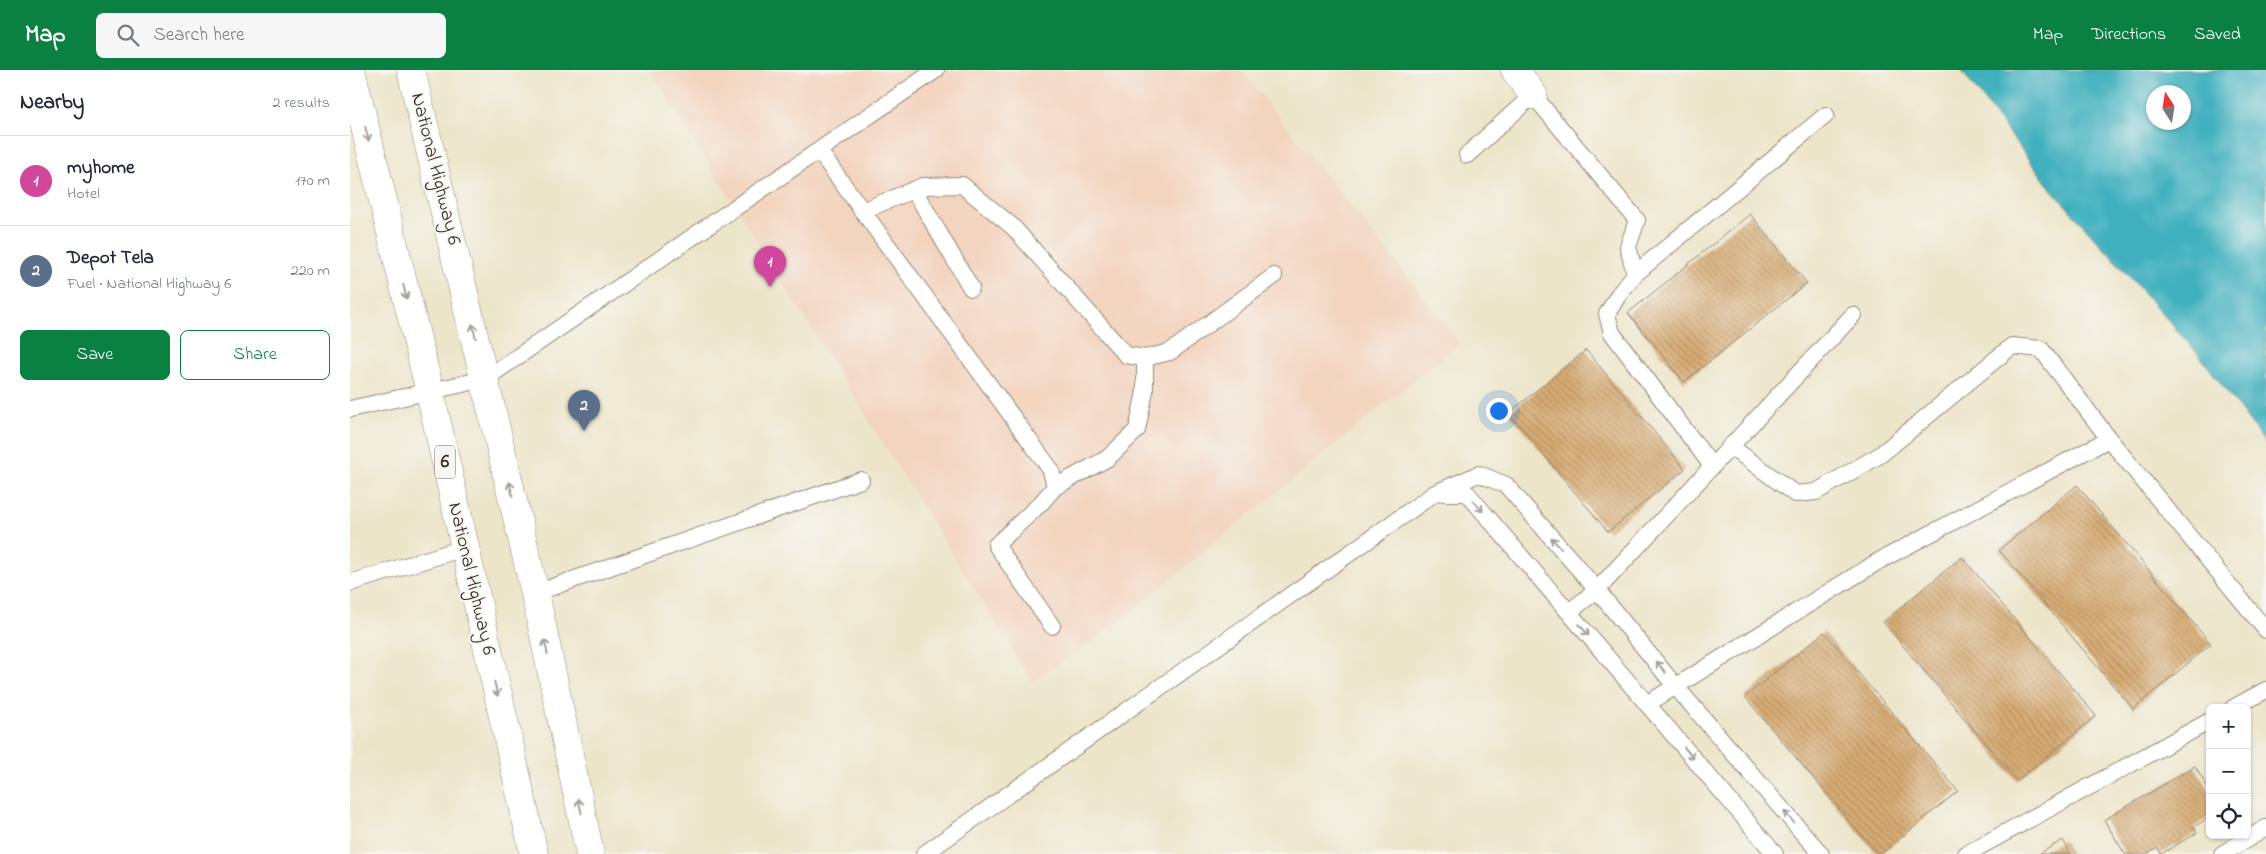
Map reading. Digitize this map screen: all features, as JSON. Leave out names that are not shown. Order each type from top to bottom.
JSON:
[{"type":"main road","name":"National Highway 6","points":[[351,70],[430,392],[534,854]]},
{"type":"main road","name":"National Highway 6","points":[[410,70],[535,593],[590,854]]},
{"type":"main road","points":[[1515,70],[1533,95]]},
{"type":"lane","points":[[350,409],[485,379],[936,70]]},
{"type":"lane","points":[[1467,154],[1533,95],[1636,220],[1628,247],[1635,274]]},
{"type":"lane","points":[[1712,466],[1612,333],[1607,314],[1619,294],[1635,274],[1826,116]]},
{"type":"lane","points":[[819,151],[1051,470],[1055,487]]},
{"type":"lane","points":[[862,211],[923,186],[962,185],[1012,227],[1126,355],[1145,358],[1170,352],[1274,276]]},
{"type":"lane","points":[[914,190],[971,288]]},
{"type":"lane","points":[[1569,612],[1597,590],[1853,315]]},
{"type":"lane","points":[[1730,446],[1795,494],[1816,492],[1880,455],[2012,346],[2041,349],[2109,440],[2266,630]]},
{"type":"lane","points":[[1052,626],[996,545],[1041,504],[1055,487],[1108,458],[1137,430],[1145,391],[1145,358]]},
{"type":"lane","points":[[1647,704],[1879,561],[2109,440]]},
{"type":"lane","points":[[924,854],[1436,493],[1479,474],[1506,485],[1597,590],[1676,687],[1821,854]]},
{"type":"lane","points":[[535,593],[861,480]]},
{"type":"lane","points":[[1436,493],[1467,493],[1775,854]]},
{"type":"lane","points":[[350,584],[464,548]]},
{"type":"lane","points":[[2240,704],[2266,690]]},
{"type":"lane","points":[[1966,854],[2206,723]]},
{"type":"lane","points":[[2222,854],[2266,828]]},
{"type":"shaded area","points":[[650,70],[1241,70],[1460,342],[1116,624],[1032,682]]},
{"type":"water","points":[[1961,70],[2266,70],[2266,444],[2200,356],[2052,190]]},
{"type":"building","points":[[1750,214],[1807,283],[1684,382],[1628,313]]},
{"type":"building","points":[[1586,350],[1685,469],[1608,532],[1509,413]]},
{"type":"building","points":[[2077,485],[2211,644],[2133,709],[1999,550]]},
{"type":"building","points":[[1962,557],[2096,716],[2017,781],[1883,622]]},
{"type":"building","points":[[1824,632],[1958,791],[1881,854],[1877,854],[1745,697]]},
{"type":"building","points":[[2195,766],[2206,784],[2206,820],[2194,827],[2197,833],[2161,854],[2158,848],[2147,854],[2125,854],[2104,820]]},
{"type":"building","points":[[2063,840],[2071,854],[2039,854]]},
{"type":"place","name":"myhome","points":[[770,287]]},
{"type":"place","name":"Depot Tela","points":[[584,431]]}]
